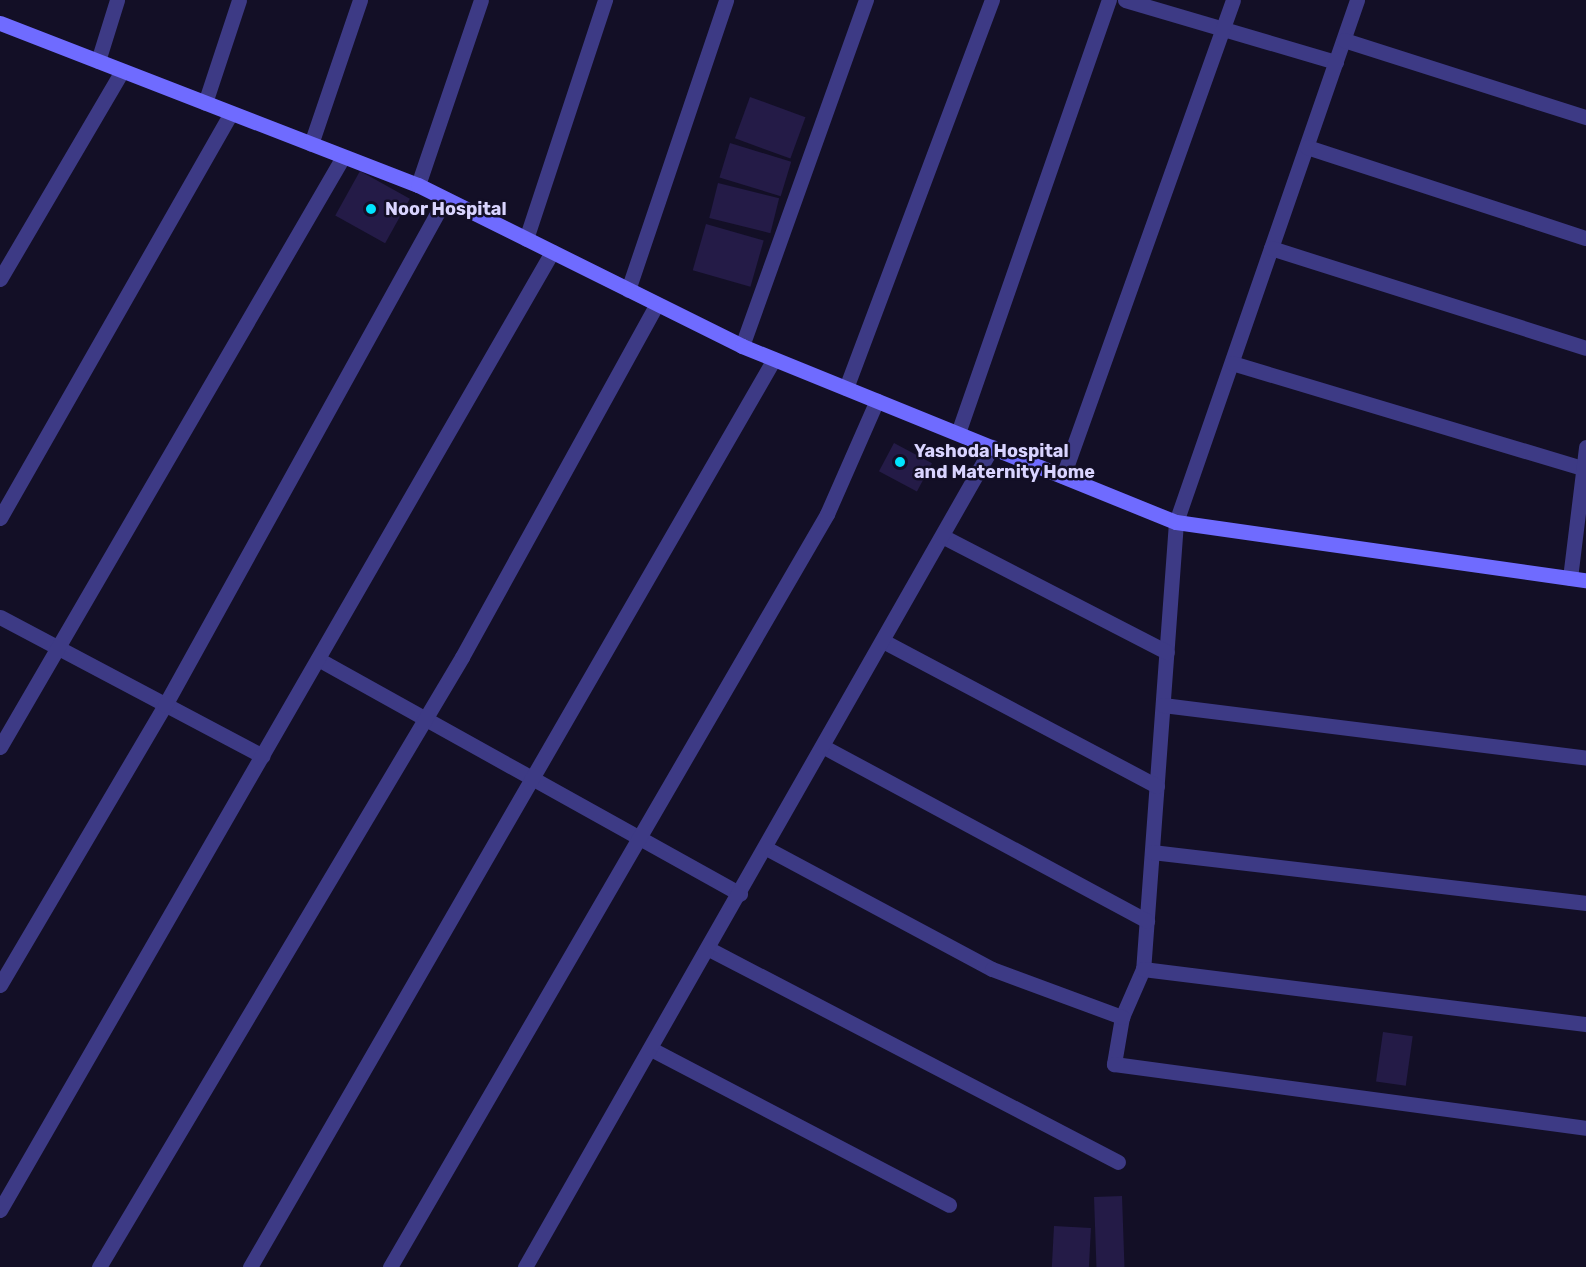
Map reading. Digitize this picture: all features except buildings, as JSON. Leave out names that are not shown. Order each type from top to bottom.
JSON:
[{"type":"street","points":[[98,61],[117,0]]},
{"type":"street","points":[[205,103],[239,0]]},
{"type":"street","points":[[311,144],[360,0]]},
{"type":"street","points":[[418,185],[481,0]]},
{"type":"street","points":[[526,239],[605,0]]},
{"type":"street","points":[[628,290],[726,0]]},
{"type":"street","points":[[742,346],[866,0]]},
{"type":"street","points":[[846,388],[992,0]]},
{"type":"street","points":[[958,433],[1109,0]]},
{"type":"street","points":[[1125,0],[1336,62]]},
{"type":"street","points":[[1063,476],[1233,0]]},
{"type":"street","points":[[1358,0],[1176,522],[1143,969],[1122,1017],[1114,1064],[1586,1128]]},
{"type":"street","points":[[0,23],[418,185],[742,346],[1176,522],[1586,580]]},
{"type":"street","points":[[1344,40],[1586,117]]},
{"type":"street","points":[[0,279],[122,70]]},
{"type":"street","points":[[0,518],[231,113]]},
{"type":"street","points":[[1307,147],[1586,238]]},
{"type":"street","points":[[0,747],[56,646],[343,157]]},
{"type":"street","points":[[0,985],[165,705],[445,199]]},
{"type":"street","points":[[1271,248],[1586,348]]},
{"type":"street","points":[[0,1210],[552,252]]},
{"type":"street","points":[[99,1267],[424,720],[657,304]]},
{"type":"street","points":[[250,1267],[534,782],[774,359]]},
{"type":"street","points":[[1232,363],[1583,468]]},
{"type":"street","points":[[390,1267],[635,837],[827,514],[877,400]]},
{"type":"street","points":[[525,1267],[652,1050],[992,447]]},
{"type":"street","points":[[1570,578],[1586,447]]},
{"type":"street","points":[[942,536],[1167,652]]},
{"type":"street","points":[[0,617],[262,756]]},
{"type":"street","points":[[883,641],[1157,786]]},
{"type":"street","points":[[318,659],[534,782],[740,894]]},
{"type":"street","points":[[1163,705],[1586,758]]},
{"type":"street","points":[[824,747],[1147,921]]},
{"type":"street","points":[[766,848],[992,969],[1122,1017]]},
{"type":"street","points":[[1152,852],[1586,903]]},
{"type":"street","points":[[709,949],[1118,1162]]},
{"type":"street","points":[[1143,969],[1586,1024]]},
{"type":"street","points":[[652,1050],[949,1205]]},
{"type":"place","name":"Noor Hospital","points":[[371,209]]},
{"type":"place","name":"Yashoda Hospital and Maternity Home","points":[[900,462]]}]
